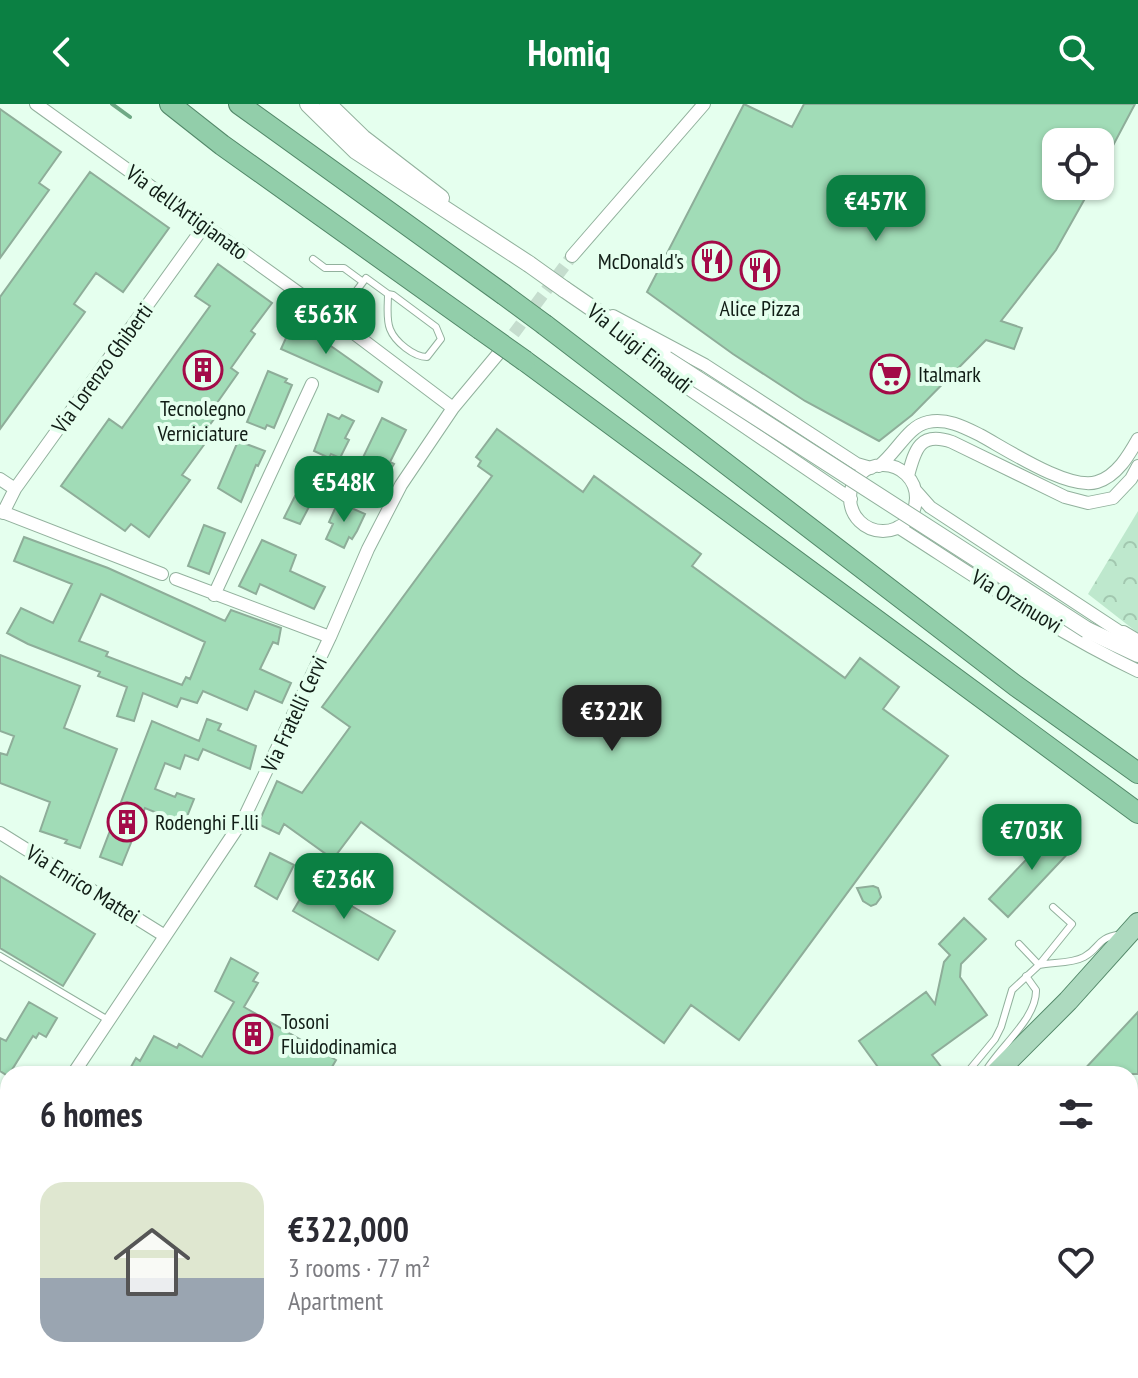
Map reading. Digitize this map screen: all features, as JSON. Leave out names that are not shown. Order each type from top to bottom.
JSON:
[{"type":"highway","points":[[170,104],[222,145],[525,361],[1138,813]]},
{"type":"highway","points":[[239,104],[545,325],[1016,686],[1138,773]]},
{"type":"highway","points":[[1102,746],[1138,755]]},
{"type":"main road","points":[[1003,1066],[1134,928]]},
{"type":"street","name":"Via dell'Artigianato","points":[[36,104],[335,319],[453,408]]},
{"type":"street","points":[[308,104],[356,151],[411,189],[486,234]]},
{"type":"street","points":[[328,104],[363,138],[486,234],[666,359],[1087,630],[1135,647]]},
{"type":"street","points":[[572,256],[704,104]]},
{"type":"street","name":"Via Lorenzo Ghiberti","points":[[2,512],[15,489],[205,225]]},
{"type":"street","name":"Via Luigi Einaudi","points":[[583,301],[666,343],[857,464],[895,467],[908,476]]},
{"type":"street","name":"Via Luigi Einaudi","points":[[583,301],[664,372],[851,499],[858,519],[866,526],[877,530],[898,527]]},
{"type":"street","name":"Via Fratelli Cervi","points":[[78,1066],[244,818],[368,549],[401,485],[453,408],[503,348]]},
{"type":"street","points":[[214,595],[312,384]]},
{"type":"street","points":[[851,499],[856,480],[893,455],[919,424],[942,421],[969,430],[1067,479],[1095,483],[1115,471],[1138,439]]},
{"type":"street","points":[[1135,647],[930,507],[908,476],[918,447],[933,438],[952,442],[1065,497],[1088,503],[1101,503],[1113,498],[1131,479],[1138,466]]},
{"type":"street","points":[[0,479],[15,489]]},
{"type":"street","points":[[898,527],[913,512],[915,490]]},
{"type":"street","points":[[2,512],[162,574]]},
{"type":"street","name":"Via Orzinuovi","points":[[898,527],[1021,605],[1138,671]]},
{"type":"street","points":[[176,579],[330,637]]},
{"type":"street","name":"Via Enrico Mattei","points":[[0,833],[165,936]]},
{"type":"lane","points":[[313,259],[325,268],[344,268],[363,282]]},
{"type":"lane","points":[[335,319],[366,278],[436,327],[441,339],[427,357],[419,357],[390,330],[388,294]]},
{"type":"lane","points":[[973,1066],[995,1039],[1012,990],[1039,965],[1072,924],[1053,907]]},
{"type":"lane","points":[[1039,965],[1075,961],[1086,956],[1104,938],[1134,928]]},
{"type":"lane","points":[[1019,944],[1039,965]]},
{"type":"lane","points":[[0,956],[108,1020]]},
{"type":"lane","points":[[988,1066],[1033,1008],[1036,990],[1026,976]]},
{"type":"green space","points":[[1138,511],[1138,633],[1088,594]]},
{"type":"building","points":[[744,104],[792,127],[804,104],[1135,104],[1114,144],[1114,128],[1042,128],[1042,200],[1084,200],[1056,250],[1001,321],[1022,328],[1014,349],[986,340],[912,415],[879,441],[805,401],[647,292]]},
{"type":"building","points":[[0,109],[61,152],[39,183],[49,190],[0,258]]},
{"type":"building","points":[[90,172],[169,228],[123,292],[96,273],[74,304],[85,312],[0,429],[0,297]]},
{"type":"building","points":[[218,264],[272,303],[251,331],[255,334],[231,368],[238,373],[217,403],[223,407],[200,438],[206,442],[182,475],[190,480],[149,537],[131,524],[125,531],[61,486],[109,419],[122,428],[210,306],[195,296]]},
{"type":"building","points":[[294,320],[382,382],[378,392],[281,349]]},
{"type":"building","points":[[268,371],[287,379],[285,382],[292,385],[274,428],[267,425],[265,429],[247,422]]},
{"type":"building","points":[[328,414],[339,419],[342,415],[354,421],[345,438],[349,440],[340,458],[331,454],[329,458],[314,451]]},
{"type":"building","points":[[382,418],[406,430],[390,462],[394,464],[380,486],[355,474]]},
{"type":"building","points":[[497,429],[583,492],[594,476],[701,554],[692,566],[845,678],[860,658],[899,687],[883,709],[948,756],[739,1040],[691,1005],[664,1043],[361,822],[333,859],[284,824],[279,834],[258,824],[277,781],[302,793],[350,727],[322,707],[492,476],[478,466],[481,461],[476,457]]},
{"type":"building","points":[[238,441],[265,451],[241,502],[218,488]]},
{"type":"building","points":[[295,496],[311,503],[300,524],[284,518]]},
{"type":"building","points":[[338,502],[365,514],[344,548],[326,539]]},
{"type":"building","points":[[204,525],[225,533],[209,574],[188,566]]},
{"type":"building","points":[[24,537],[108,568],[225,621],[231,610],[281,628],[278,644],[273,642],[260,669],[291,683],[282,703],[255,691],[247,710],[203,691],[197,703],[181,698],[177,707],[143,693],[134,721],[117,716],[127,687],[98,676],[100,672],[7,633],[21,608],[53,623],[72,584],[14,561]],"holes":[[[101,594],[205,642],[190,679],[186,677],[182,685],[106,656],[108,652],[79,641]]]},
{"type":"building","points":[[262,540],[296,555],[290,571],[325,587],[314,609],[260,584],[256,594],[239,586]]},
{"type":"building","points":[[0,655],[80,686],[64,728],[117,749],[80,848],[40,831],[50,802],[0,783],[0,753],[7,755],[14,736],[0,731]]},
{"type":"building","name":"Rodenghi F.lli","points":[[207,719],[221,724],[218,730],[256,746],[250,769],[203,749],[198,760],[185,755],[180,769],[165,763],[155,789],[175,797],[177,793],[194,799],[184,824],[145,808],[122,865],[100,857],[152,721],[199,741]]},
{"type":"building","points":[[1056,828],[1075,846],[1008,917],[989,899]]},
{"type":"building","points":[[270,853],[294,865],[277,899],[255,886]]},
{"type":"building","points":[[0,876],[95,934],[63,986],[0,948]]},
{"type":"building","points":[[310,882],[395,931],[378,960],[293,911]]},
{"type":"building","points":[[857,888],[878,888],[881,897],[871,906],[863,901]]},
{"type":"building","points":[[964,918],[986,939],[961,964],[960,977],[987,1015],[932,1055],[940,1066],[877,1066],[859,1041],[926,992],[935,1004],[944,962],[950,955],[939,944]]},
{"type":"building","points":[[231,958],[258,973],[253,981],[258,983],[244,1007],[336,1060],[333,1066],[132,1066],[136,1058],[140,1061],[154,1036],[177,1048],[179,1044],[202,1057],[234,1002],[215,991]]},
{"type":"building","points":[[29,1002],[57,1018],[46,1037],[39,1033],[36,1038],[33,1036],[14,1066],[0,1066],[0,1038],[6,1041]]},
{"type":"building","points":[[1138,1012],[1138,1066],[1087,1066]]},
{"type":"waterway","points":[[112,104],[130,117]]},
{"type":"tunnel","points":[[503,348],[572,256]]},
{"type":"place","name":"McDonald's","points":[[712,261]]},
{"type":"place","name":"Alice Pizza","points":[[760,270]]},
{"type":"place","name":"Tecnolegno Verniciature","points":[[203,370]]},
{"type":"place","name":"Italmark","points":[[890,374]]},
{"type":"place","name":"Rodenghi F.lli","points":[[127,822]]},
{"type":"place","name":"Tosoni Fluidodinamica","points":[[253,1034]]}]
